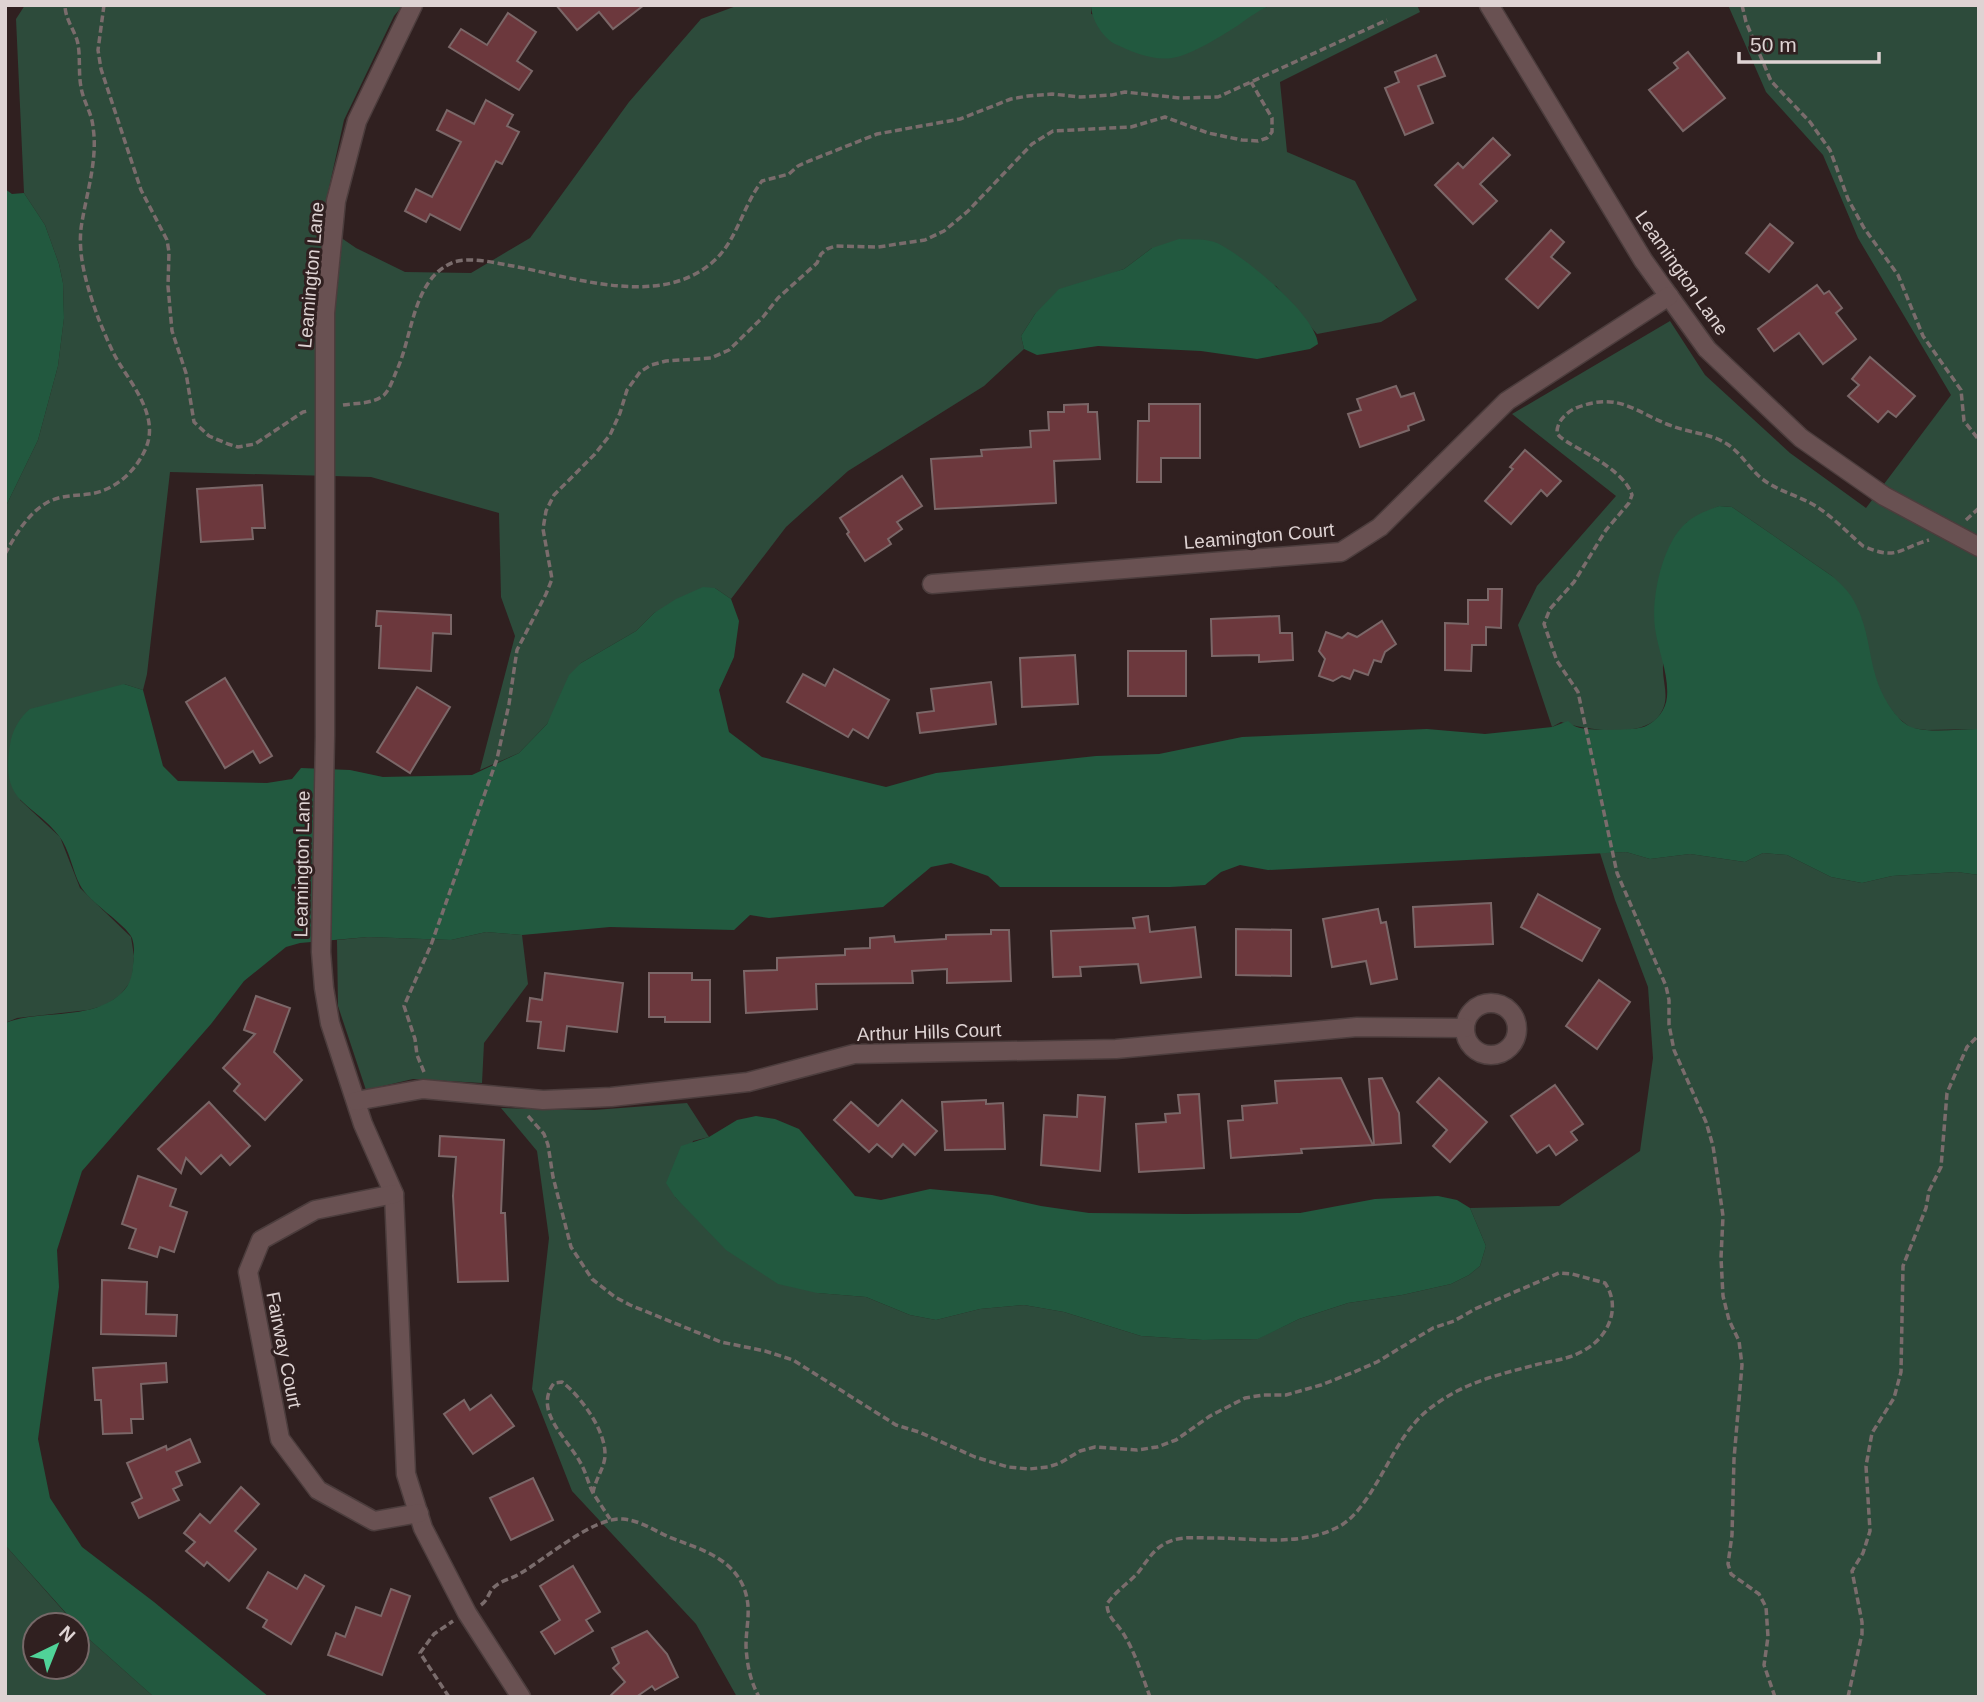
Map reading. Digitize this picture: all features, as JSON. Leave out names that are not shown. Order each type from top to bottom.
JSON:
[{"type":"street","name":"Leamington Lane","points":[[413,5],[357,121],[337,201],[325,313],[326,736],[321,952],[330,1023],[363,1124],[394,1194],[406,1474],[423,1528],[467,1613],[521,1697]]},
{"type":"street","name":"Leamington Lane","points":[[1489,5],[1643,260],[1707,349],[1801,438],[1884,496],[1979,547]]},
{"type":"street","name":"Leamington Court","points":[[932,584],[1341,552],[1380,527],[1507,401],[1669,296]]},
{"type":"street","name":"Arthur Hills Court","points":[[356,1101],[423,1089],[543,1100],[611,1097],[748,1082],[855,1054],[1116,1049],[1357,1027],[1465,1028]]},
{"type":"street","name":"Fairway Court","points":[[394,1194],[315,1210],[261,1240],[248,1272],[280,1440],[318,1490],[374,1521],[419,1513]]},
{"type":"path","points":[[5,554],[24,523],[42,506],[60,497],[106,490],[140,461],[148,444],[147,414],[134,384],[119,363],[104,332],[82,258],[81,224],[91,173],[94,128],[80,85],[78,43],[68,22],[65,5]]},
{"type":"path","points":[[104,5],[99,50],[103,80],[120,121],[141,190],[167,240],[168,298],[172,331],[186,373],[194,422],[209,436],[238,447],[255,444],[303,412],[372,401],[383,396],[402,362],[415,311],[427,286],[439,272],[457,261],[497,263],[617,285],[652,288],[668,285],[705,269],[724,251],[762,181],[789,174],[798,166],[877,135],[960,118],[1011,99],[1027,96],[1052,94],[1080,97],[1125,92],[1180,98],[1218,97],[1387,20]]},
{"type":"path","points":[[1742,5],[1746,22],[1771,81],[1810,122],[1830,150],[1848,199],[1864,228],[1898,275],[1923,336],[1961,390],[1964,421],[1979,440]]},
{"type":"path","points":[[432,1090],[417,1055],[415,1039],[404,1006],[431,945],[495,763],[509,704],[517,650],[552,579],[543,529],[545,511],[554,495],[588,462],[610,435],[627,390],[640,372],[651,365],[666,361],[711,358],[729,350],[817,263],[827,249],[836,246],[878,247],[925,240],[944,231],[968,211],[1032,144],[1053,131],[1131,127],[1166,117],[1208,133],[1242,140],[1258,141],[1267,138],[1273,125],[1272,118],[1251,82]]},
{"type":"path","points":[[1775,1697],[1763,1665],[1768,1628],[1763,1600],[1731,1574],[1728,1564],[1733,1526],[1734,1459],[1742,1365],[1739,1341],[1729,1320],[1723,1296],[1723,1216],[1713,1146],[1706,1122],[1674,1050],[1666,986],[1623,887],[1615,862],[1583,710],[1577,692],[1557,661],[1544,625],[1546,615],[1560,594],[1574,582],[1606,530],[1633,495],[1623,477],[1602,460],[1559,437],[1557,431],[1561,419],[1569,411],[1586,404],[1611,400],[1673,426],[1716,438],[1734,449],[1762,479],[1814,505],[1863,546],[1891,555],[1949,531],[1979,508]]},
{"type":"path","points":[[1848,1697],[1862,1634],[1852,1571],[1863,1553],[1870,1531],[1866,1466],[1872,1433],[1894,1398],[1901,1372],[1903,1266],[1926,1208],[1929,1191],[1941,1167],[1947,1093],[1967,1047],[1979,1035]]},
{"type":"path","points":[[511,1097],[544,1134],[572,1247],[593,1279],[615,1297],[721,1342],[793,1360],[896,1425],[919,1432],[975,1457],[1008,1467],[1048,1467],[1080,1451],[1095,1447],[1137,1450],[1157,1447],[1176,1440],[1210,1416],[1245,1398],[1286,1395],[1354,1372],[1377,1362],[1433,1328],[1559,1273],[1605,1283],[1611,1292],[1613,1314],[1600,1338],[1592,1346],[1559,1360],[1489,1377],[1429,1409],[1412,1425],[1353,1516],[1336,1529],[1313,1536],[1275,1541],[1251,1537],[1185,1537],[1162,1545],[1153,1553],[1107,1604],[1109,1616],[1124,1634],[1132,1650],[1150,1697]]},
{"type":"path","points":[[593,1493],[595,1481],[604,1465],[604,1442],[601,1433],[571,1389],[562,1382],[554,1383],[548,1391],[548,1412],[578,1458],[593,1493],[610,1519]]},
{"type":"path","points":[[449,1697],[420,1653],[434,1634],[484,1603],[493,1589],[504,1581],[518,1576],[587,1530],[610,1519],[651,1527],[676,1540],[704,1549],[732,1570],[744,1588],[750,1608],[746,1645],[748,1670],[759,1697]]},
{"type":"shaded area","points":[[25,5],[403,5],[394,16],[344,120],[321,224],[356,248],[405,272],[471,273],[530,238],[629,102],[701,19],[739,5],[1091,5],[1091,14],[1221,34],[1257,11],[1272,5],[1417,5],[1420,12],[1280,82],[1287,152],[1355,181],[1417,300],[1381,322],[1317,334],[1276,286],[1152,248],[1124,269],[1094,280],[1035,314],[1021,336],[1024,349],[984,386],[848,471],[786,527],[731,599],[715,588],[654,613],[636,631],[581,663],[547,724],[519,753],[480,770],[515,636],[501,597],[499,513],[371,477],[170,472],[143,690],[124,684],[20,800],[60,837],[80,888],[131,937],[134,956],[132,980],[120,995],[106,1005],[88,1010],[17,1018],[5,1023],[5,508],[38,440],[58,366],[64,318],[63,283],[59,264],[45,225],[24,193],[16,19]]},
{"type":"shaded area","points":[[1091,5],[1272,5],[1198,49],[1165,59],[1143,55],[1111,41],[1095,22]]},
{"type":"shaded area","points":[[1728,5],[1979,5],[1979,729],[1911,728],[1897,717],[1883,698],[1873,673],[1861,618],[1832,576],[1732,507],[1719,506],[1686,523],[1664,655],[1665,704],[1658,717],[1650,724],[1626,730],[1584,728],[1561,722],[1552,727],[1518,625],[1537,586],[1616,496],[1512,414],[1670,321],[1705,375],[1790,453],[1866,508],[1951,395],[1858,238],[1823,155],[1766,92]]},
{"type":"shaded area","points":[[5,189],[12,194],[24,193],[45,225],[63,283],[64,318],[58,366],[38,440],[5,508]]},
{"type":"shaded area","points":[[1179,239],[1213,241],[1243,260],[1292,302],[1314,332],[1318,344],[1310,349],[1257,359],[1201,351],[1098,346],[1037,355],[1024,349],[1021,336],[1035,314],[1059,289],[1124,269],[1152,248]]},
{"type":"shaded area","points":[[1719,506],[1732,507],[1832,576],[1846,589],[1862,618],[1878,684],[1884,698],[1902,721],[1911,727],[1938,731],[1979,729],[1979,875],[1957,872],[1892,876],[1862,883],[1831,877],[1787,855],[1763,853],[1745,862],[1690,854],[1650,859],[1626,852],[1268,870],[1240,865],[1221,872],[1205,885],[1170,887],[1000,887],[988,876],[951,863],[931,867],[883,907],[769,918],[750,915],[734,930],[610,927],[522,935],[486,932],[451,940],[368,937],[300,943],[286,947],[244,981],[211,1024],[82,1171],[57,1250],[59,1287],[38,1439],[50,1498],[82,1547],[154,1602],[269,1697],[154,1697],[91,1641],[91,1611],[64,1611],[5,1545],[5,1023],[33,1016],[78,1012],[106,1004],[127,986],[132,974],[134,955],[133,941],[128,932],[84,892],[59,836],[20,800],[14,791],[8,765],[11,740],[19,721],[30,709],[124,684],[143,690],[163,766],[178,781],[267,783],[292,779],[301,768],[350,770],[383,777],[472,775],[519,753],[547,724],[569,675],[581,663],[636,631],[654,613],[676,599],[703,587],[715,588],[731,599],[739,621],[734,657],[719,690],[729,732],[762,757],[886,787],[936,773],[1096,756],[1159,754],[1242,737],[1427,729],[1485,734],[1552,727],[1568,721],[1582,728],[1632,729],[1654,721],[1666,701],[1666,680],[1654,616],[1657,587],[1670,544],[1686,523]]},
{"type":"shaded area","points":[[1626,852],[1650,859],[1690,854],[1745,862],[1763,853],[1787,855],[1831,877],[1862,883],[1892,876],[1957,872],[1979,875],[1979,1697],[737,1697],[696,1624],[572,1491],[532,1389],[549,1238],[537,1151],[501,1108],[594,1110],[687,1103],[709,1137],[693,1141],[675,1197],[694,1214],[818,1293],[866,1297],[910,1315],[936,1320],[980,1309],[1024,1305],[1064,1312],[1141,1336],[1203,1340],[1257,1339],[1299,1319],[1348,1303],[1451,1284],[1480,1266],[1486,1246],[1470,1208],[1559,1206],[1640,1151],[1653,1058],[1648,987],[1600,853]]},
{"type":"shaded area","points":[[486,932],[522,935],[528,984],[484,1043],[482,1083],[413,1079],[366,1090],[338,1006],[337,940],[368,937],[451,940]]},
{"type":"shaded area","points":[[756,1116],[775,1119],[799,1129],[855,1196],[881,1200],[930,1189],[992,1195],[1089,1213],[1186,1214],[1300,1213],[1375,1199],[1438,1196],[1457,1200],[1470,1208],[1486,1246],[1480,1266],[1451,1284],[1348,1303],[1299,1319],[1258,1339],[1203,1340],[1141,1336],[1064,1312],[1024,1305],[980,1309],[936,1320],[910,1315],[866,1297],[817,1293],[778,1284],[726,1250],[675,1197],[666,1183],[681,1146],[709,1137],[737,1120]]},
{"type":"shaded area","points":[[5,1545],[64,1611],[21,1611],[21,1681],[91,1681],[91,1641],[154,1697],[5,1697]]},
{"type":"building","points":[[556,5],[644,5],[613,29],[599,12],[577,30]]},
{"type":"building","points":[[508,13],[536,32],[517,61],[532,71],[519,90],[449,47],[461,29],[487,45]]},
{"type":"building","points":[[1688,52],[1725,98],[1683,131],[1649,90],[1678,68],[1674,63]]},
{"type":"building","points":[[1436,55],[1445,76],[1418,86],[1433,123],[1405,135],[1385,88],[1399,82],[1395,72]]},
{"type":"building","points":[[486,100],[513,115],[507,126],[519,132],[502,164],[496,161],[460,230],[430,214],[426,222],[405,211],[416,189],[432,197],[461,142],[437,130],[447,110],[474,124]]},
{"type":"building","points":[[1493,138],[1510,155],[1480,184],[1497,201],[1473,224],[1435,185],[1458,163],[1463,168]]},
{"type":"building","points":[[1770,224],[1793,243],[1769,272],[1746,253]]},
{"type":"building","points":[[1551,230],[1564,242],[1551,257],[1570,273],[1538,308],[1506,279]]},
{"type":"building","points":[[1817,285],[1824,294],[1829,291],[1842,308],[1836,313],[1856,339],[1823,364],[1799,333],[1774,351],[1758,329]]},
{"type":"building","points":[[1870,357],[1915,396],[1896,417],[1888,411],[1878,422],[1848,396],[1859,385],[1852,379]]},
{"type":"building","points":[[1396,386],[1401,397],[1414,393],[1424,420],[1408,426],[1409,430],[1360,447],[1348,414],[1361,410],[1357,399]]},
{"type":"building","points":[[1088,404],[1088,412],[1097,412],[1100,459],[1054,461],[1056,503],[935,509],[931,459],[982,456],[981,450],[1031,447],[1030,431],[1049,430],[1048,412],[1064,412],[1064,405]]},
{"type":"building","points":[[1149,404],[1200,404],[1200,458],[1161,458],[1161,482],[1137,482],[1138,421],[1149,421]]},
{"type":"building","points":[[1525,450],[1561,481],[1547,496],[1541,490],[1511,524],[1485,501],[1513,469],[1510,467]]},
{"type":"building","points":[[902,476],[922,506],[897,522],[902,529],[888,539],[891,544],[865,561],[840,518]]},
{"type":"building","points":[[262,485],[265,528],[252,528],[253,539],[201,542],[197,489]]},
{"type":"building","points":[[1488,589],[1502,589],[1501,628],[1486,627],[1486,645],[1472,645],[1471,671],[1445,670],[1445,623],[1468,624],[1468,600],[1488,600]]},
{"type":"building","points":[[377,611],[451,615],[451,634],[433,633],[431,671],[379,668],[381,626],[376,626]]},
{"type":"building","points":[[1279,616],[1280,633],[1292,633],[1293,660],[1259,662],[1259,655],[1212,656],[1211,619]]},
{"type":"building","points":[[1382,621],[1396,644],[1385,652],[1381,662],[1374,660],[1368,675],[1354,670],[1350,679],[1342,676],[1333,681],[1319,676],[1325,659],[1319,651],[1326,632],[1342,638],[1348,633],[1357,637]]},
{"type":"building","points":[[1128,651],[1186,651],[1186,696],[1128,696]]},
{"type":"building","points":[[1075,655],[1078,704],[1022,707],[1020,658]]},
{"type":"building","points":[[834,669],[889,700],[868,738],[853,729],[848,737],[787,702],[803,674],[825,686]]},
{"type":"building","points":[[225,678],[272,756],[260,763],[253,751],[225,768],[186,702]]},
{"type":"building","points":[[991,682],[996,724],[920,733],[917,713],[934,711],[931,689]]},
{"type":"building","points":[[417,687],[450,707],[410,773],[377,752]]},
{"type":"building","points":[[1538,894],[1600,929],[1582,961],[1521,927]]},
{"type":"building","points":[[1491,903],[1493,944],[1415,947],[1413,907]]},
{"type":"building","points":[[1378,909],[1381,923],[1386,922],[1397,979],[1371,984],[1366,961],[1332,967],[1323,919]]},
{"type":"building","points":[[1148,916],[1150,932],[1195,927],[1201,977],[1141,983],[1138,964],[1080,967],[1081,976],[1053,977],[1051,931],[1135,928],[1133,918]]},
{"type":"building","points":[[1236,929],[1291,930],[1291,976],[1236,975]]},
{"type":"building","points":[[991,930],[1009,930],[1011,981],[947,983],[947,969],[912,971],[913,983],[816,984],[817,1009],[746,1013],[744,971],[777,970],[777,958],[845,955],[845,949],[870,948],[870,938],[894,936],[895,942],[946,939],[946,935],[991,934]]},
{"type":"building","points":[[545,973],[623,983],[617,1032],[567,1026],[564,1051],[538,1048],[541,1022],[527,1021],[530,998],[542,1000]]},
{"type":"building","points":[[649,973],[692,973],[692,980],[710,980],[710,1022],[665,1022],[665,1017],[649,1017]]},
{"type":"building","points":[[1599,980],[1630,1002],[1597,1049],[1566,1026]]},
{"type":"building","points":[[256,996],[290,1008],[274,1052],[302,1080],[265,1120],[234,1091],[240,1084],[223,1068],[255,1034],[244,1030]]},
{"type":"building","points":[[1341,1078],[1373,1145],[1301,1149],[1302,1153],[1231,1158],[1228,1121],[1243,1120],[1242,1106],[1277,1103],[1275,1081]]},
{"type":"building","points":[[1382,1078],[1399,1113],[1401,1143],[1374,1145],[1369,1079]]},
{"type":"building","points":[[1439,1078],[1487,1122],[1450,1162],[1433,1146],[1447,1130],[1417,1102]]},
{"type":"building","points":[[1555,1085],[1583,1124],[1571,1132],[1577,1140],[1556,1155],[1549,1145],[1537,1153],[1511,1116]]},
{"type":"building","points":[[1199,1094],[1204,1168],[1139,1172],[1136,1124],[1166,1122],[1165,1114],[1180,1113],[1178,1095]]},
{"type":"building","points":[[1078,1095],[1105,1097],[1100,1171],[1041,1165],[1044,1115],[1077,1117]]},
{"type":"building","points":[[902,1100],[937,1131],[915,1155],[903,1144],[892,1157],[877,1144],[869,1152],[834,1120],[851,1102],[878,1126]]},
{"type":"building","points":[[986,1100],[986,1104],[1003,1103],[1005,1149],[945,1150],[942,1102]]},
{"type":"building","points":[[209,1102],[250,1146],[230,1165],[221,1155],[201,1174],[186,1158],[181,1173],[158,1149]]},
{"type":"building","points":[[440,1136],[504,1140],[501,1213],[505,1213],[508,1281],[458,1282],[453,1196],[456,1157],[439,1156]]},
{"type":"building","points":[[138,1176],[176,1189],[170,1206],[187,1212],[174,1252],[160,1247],[157,1257],[129,1248],[136,1229],[122,1224]]},
{"type":"building","points":[[102,1280],[147,1282],[146,1314],[177,1315],[176,1336],[101,1334]]},
{"type":"building","points":[[166,1363],[167,1382],[141,1384],[143,1419],[131,1419],[132,1433],[103,1434],[101,1400],[95,1400],[93,1368]]},
{"type":"building","points":[[491,1395],[514,1426],[473,1454],[444,1414],[464,1400],[470,1410]]},
{"type":"building","points":[[190,1439],[200,1462],[176,1472],[182,1485],[173,1489],[179,1500],[139,1518],[132,1503],[142,1498],[127,1463]]},
{"type":"building","points":[[533,1478],[553,1520],[511,1540],[490,1498]]},
{"type":"building","points":[[241,1487],[259,1504],[235,1531],[256,1549],[229,1581],[207,1562],[204,1566],[186,1551],[195,1542],[184,1533],[200,1514],[210,1523]]},
{"type":"building","points":[[573,1566],[600,1612],[586,1620],[593,1631],[555,1654],[541,1632],[560,1620],[540,1586]]},
{"type":"building","points":[[268,1572],[297,1589],[305,1575],[324,1586],[291,1644],[263,1627],[267,1620],[247,1608]]},
{"type":"building","points":[[391,1589],[410,1596],[382,1675],[328,1655],[336,1633],[345,1637],[356,1607],[381,1616]]},
{"type":"building","points":[[647,1631],[667,1654],[678,1677],[655,1690],[652,1686],[636,1697],[609,1697],[625,1682],[613,1668],[619,1663],[612,1648]]}]
